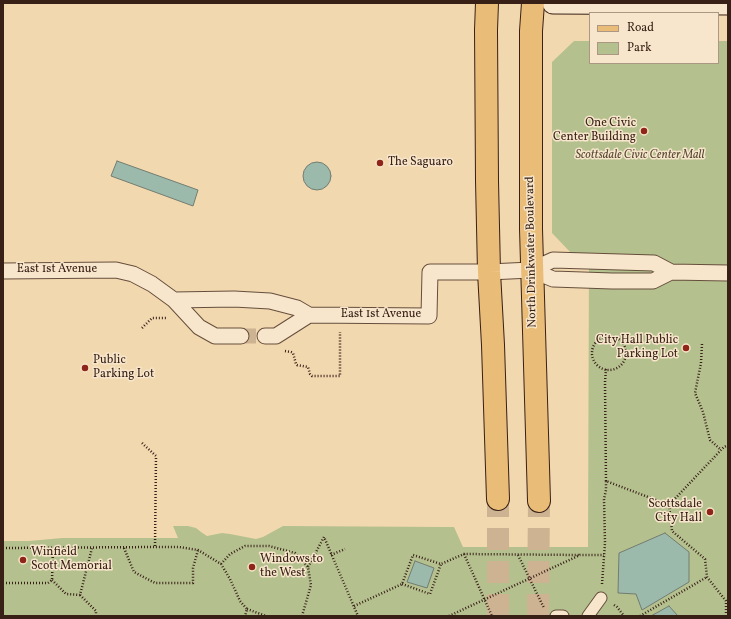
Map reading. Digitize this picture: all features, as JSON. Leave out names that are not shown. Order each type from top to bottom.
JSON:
[{"type":"main road","points":[[487,3],[487,181],[489,272],[498,499]]},
{"type":"main road","name":"North Drinkwater Boulevard","points":[[533,3],[531,110],[532,270],[539,501]]},
{"type":"main road","points":[[553,3],[728,4]]},
{"type":"street","name":"East 1st Avenue","points":[[3,271],[116,270],[133,274],[152,284],[174,300],[199,327],[215,336],[241,336]]},
{"type":"street","name":"East 1st Avenue","points":[[174,300],[270,301],[297,308],[309,315],[429,316],[430,272],[532,270]]},
{"type":"street","points":[[532,270],[553,279],[639,281],[653,281],[671,272],[728,273]]},
{"type":"street","points":[[265,336],[276,336],[309,315]]},
{"type":"street","points":[[588,616],[601,598]]},
{"type":"street","points":[[556,616],[563,616]]},
{"type":"path","points":[[142,328],[152,318],[173,318]]},
{"type":"path","points":[[612,336],[618,338],[625,347],[625,358],[618,367],[606,369],[601,367],[594,360],[593,350],[594,345],[602,337],[612,336]]},
{"type":"path","points":[[702,344],[701,363],[696,393],[703,412],[710,440],[721,450]]},
{"type":"path","points":[[606,369],[606,481],[604,499],[604,555],[601,598],[617,607],[624,616]]},
{"type":"path","points":[[142,442],[156,456],[155,547]]},
{"type":"path","points":[[726,616],[726,601],[707,577],[705,559],[672,531],[669,505],[721,450],[728,445]]},
{"type":"path","points":[[606,481],[669,505]]},
{"type":"path","points":[[308,567],[324,537],[358,616]]},
{"type":"path","points":[[221,564],[230,554],[245,546],[269,546],[295,553],[308,567],[311,585],[302,616]]},
{"type":"path","points":[[3,548],[179,547],[198,550],[221,564],[240,601],[247,609],[266,616]]},
{"type":"path","points":[[53,548],[52,580],[66,594],[80,595],[96,611],[96,616]]},
{"type":"path","points":[[80,595],[92,548]]},
{"type":"path","points":[[124,548],[134,572],[155,583],[193,583],[193,568],[198,550]]},
{"type":"path","points":[[331,555],[345,549]]},
{"type":"path","points":[[402,584],[413,555],[441,564],[464,554],[604,555]]},
{"type":"path","points":[[464,554],[492,616]]},
{"type":"path","points":[[518,555],[544,610]]},
{"type":"path","points":[[449,616],[580,555]]},
{"type":"path","points":[[354,606],[402,584],[430,594],[441,564]]},
{"type":"path","points":[[640,616],[707,577]]},
{"type":"path","points":[[3,583],[48,583],[52,580]]},
{"type":"path","points":[[245,616],[247,609]]},
{"type":"green space","name":"Scottsdale Civic Center Mall","points":[[574,41],[589,41],[589,64],[719,64],[719,41],[728,41],[728,616],[3,616],[3,541],[29,541],[62,538],[178,538],[173,526],[188,526],[196,528],[207,536],[222,533],[256,539],[263,537],[283,526],[454,527],[463,547],[588,547],[589,255],[572,254],[552,233],[552,62]]},
{"type":"shaded area","points":[[117,161],[198,190],[193,206],[111,176]]},
{"type":"shaded area","points":[[317,162],[327,166],[331,176],[327,186],[317,190],[307,186],[303,176],[307,166]]},
{"type":"shaded area","points":[[665,533],[689,552],[689,582],[642,610],[636,594],[618,593],[619,553]]},
{"type":"shaded area","points":[[415,561],[434,568],[427,588],[407,582]]},
{"type":"shaded area","points":[[669,606],[678,616],[651,616]]},
{"type":"tunnel","points":[[241,336],[265,336]]},
{"type":"tunnel","points":[[498,499],[498,616]]},
{"type":"tunnel","points":[[538,616],[539,501]]},
{"type":"place","name":"One Civic Center Building","points":[[644,131]]},
{"type":"place","name":"The Saguaro","points":[[380,163]]},
{"type":"place","name":"City Hall Public Parking Lot","points":[[686,348]]},
{"type":"place","name":"Public Parking Lot","points":[[85,368]]},
{"type":"place","name":"Scottsdale City Hall","points":[[710,512]]},
{"type":"place","name":"Winfield Scott Memorial","points":[[23,560]]},
{"type":"place","name":"Windows to the West","points":[[252,567]]}]
